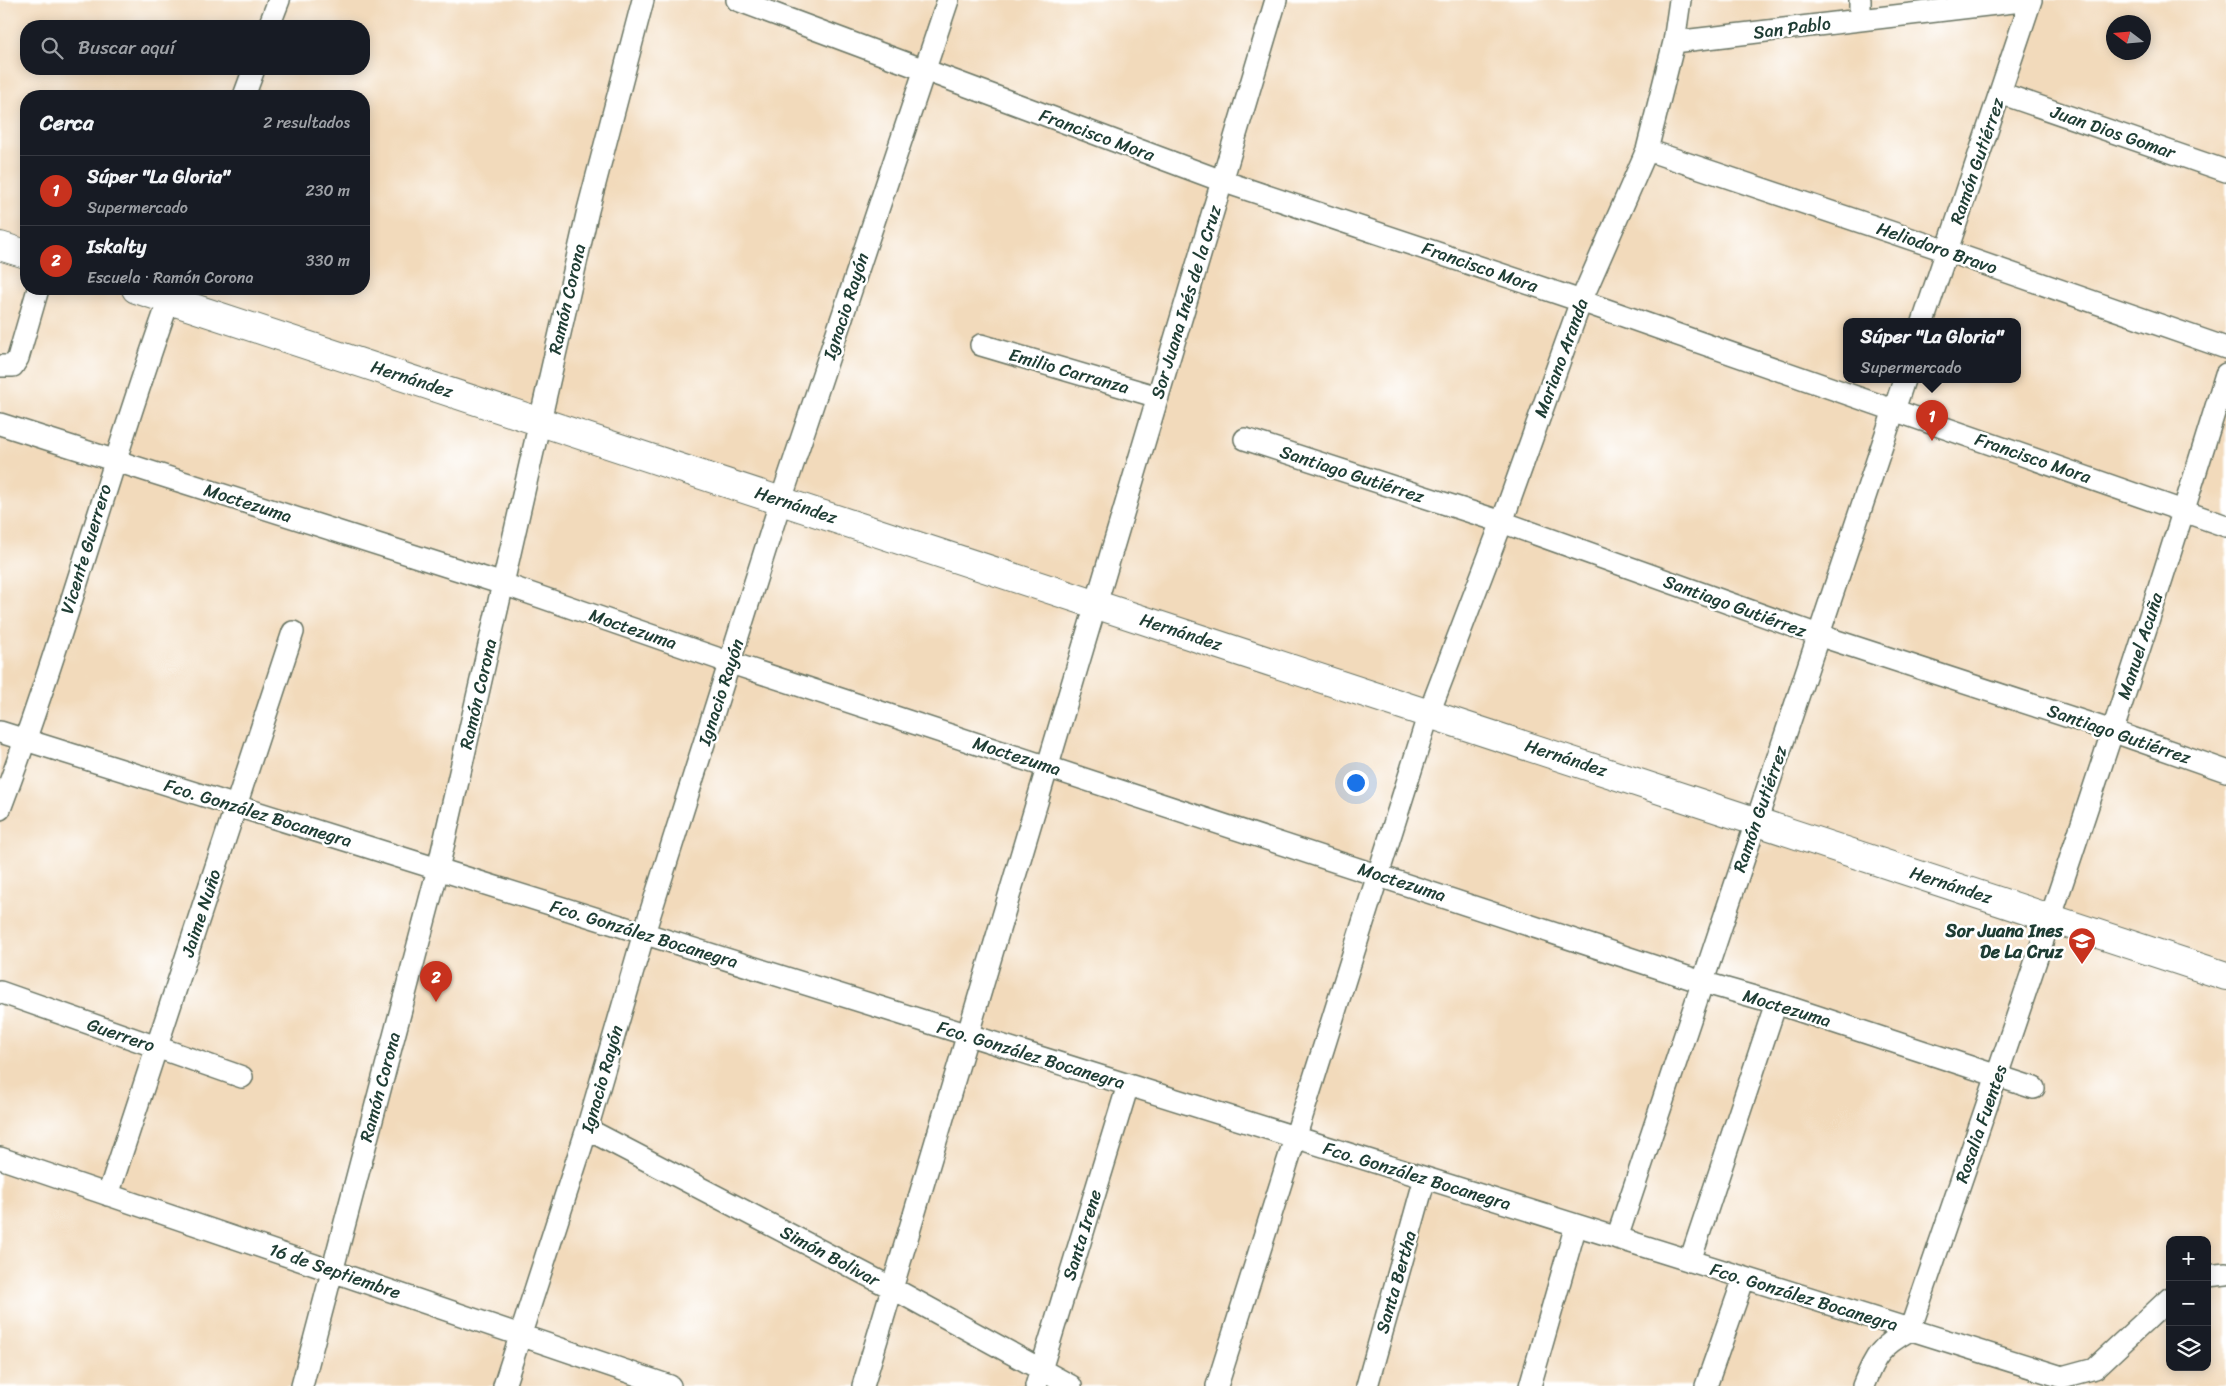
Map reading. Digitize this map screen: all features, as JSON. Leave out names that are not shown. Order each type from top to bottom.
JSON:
[{"type":"street","points":[[271,20],[279,0]]},
{"type":"street","name":"Ramón Corona","points":[[302,1386],[438,869],[588,210],[643,0]]},
{"type":"street","name":"Francisco Mora","points":[[737,0],[1222,181],[1582,301],[2226,526]]},
{"type":"street","name":"Ignacio Rayón","points":[[504,1386],[587,1129],[644,934],[781,500],[948,0]]},
{"type":"street","name":"Sor Juana Inés de la Cruz","points":[[863,1386],[1276,0]]},
{"type":"street","name":"Mariano Aranda","points":[[1217,1386],[1429,713],[1502,522],[1582,301],[1647,150],[1674,42],[1680,0]]},
{"type":"street","name":"San Pablo","points":[[1674,42],[1860,10],[2030,0]]},
{"type":"street","name":"Ramón Gutiérrez","points":[[1924,318],[2030,0]]},
{"type":"street","points":[[246,90],[252,75]]},
{"type":"street","name":"Juan Dios Gomar","points":[[2000,93],[2226,171]]},
{"type":"street","name":"Heliodoro Bravo","points":[[1647,150],[1947,251],[2226,348]]},
{"type":"street","points":[[0,246],[20,252]]},
{"type":"street","points":[[0,366],[13,366],[18,358],[36,295]]},
{"type":"street","name":"Vicente Guerrero","points":[[0,809],[26,740],[114,461],[172,295]]},
{"type":"street","name":"Hernández","points":[[175,295],[540,421],[2226,976]]},
{"type":"street","name":"Emilio Carranza","points":[[980,345],[1158,397]]},
{"type":"street","name":"Manuel Acuña","points":[[2051,918],[2184,511],[2226,374]]},
{"type":"street","name":"Ramón Gutiérrez","points":[[1617,1238],[1903,383]]},
{"type":"street","name":"Moctezuma","points":[[0,424],[503,584],[731,662],[1702,982],[1776,1003],[2034,1088]]},
{"type":"street","name":"Santiago Gutiérrez","points":[[1245,439],[1502,522],[1818,636],[2112,731],[2226,771]]},
{"type":"street","name":"Jaime Nuño","points":[[108,1195],[293,632]]},
{"type":"street","name":"Fco. González Bocanegra","points":[[0,732],[1910,1330],[2061,1382]]},
{"type":"street","name":"Rosalia Fuentes","points":[[1910,1330],[2051,918]]},
{"type":"street","name":"Guerrero","points":[[0,992],[242,1077]]},
{"type":"street","points":[[1690,1261],[1776,1003]]},
{"type":"street","name":"Santa Irene","points":[[1039,1377],[1128,1085]]},
{"type":"street","name":"Simón Bolivar","points":[[587,1129],[892,1288],[1039,1377],[1072,1386]]},
{"type":"street","name":"16 de Septiembre","points":[[0,1158],[332,1270],[521,1337],[670,1386]]},
{"type":"street","name":"Santa Bertha","points":[[1367,1386],[1425,1178]]},
{"type":"street","points":[[1530,1386],[1576,1225]]},
{"type":"street","points":[[2211,1276],[2226,1274]]},
{"type":"street","points":[[1706,1386],[1744,1278]]},
{"type":"street","points":[[2061,1382],[2095,1368],[2166,1302]]},
{"type":"street","points":[[1863,1386],[1874,1358],[1889,1342],[1910,1330]]},
{"type":"place","name":"Súper \"La Gloria\"","points":[[1932,441]]},
{"type":"place","name":"Sor Juana Ines De La Cruz","points":[[2082,965]]},
{"type":"place","name":"Iskalty","points":[[436,1002]]}]
